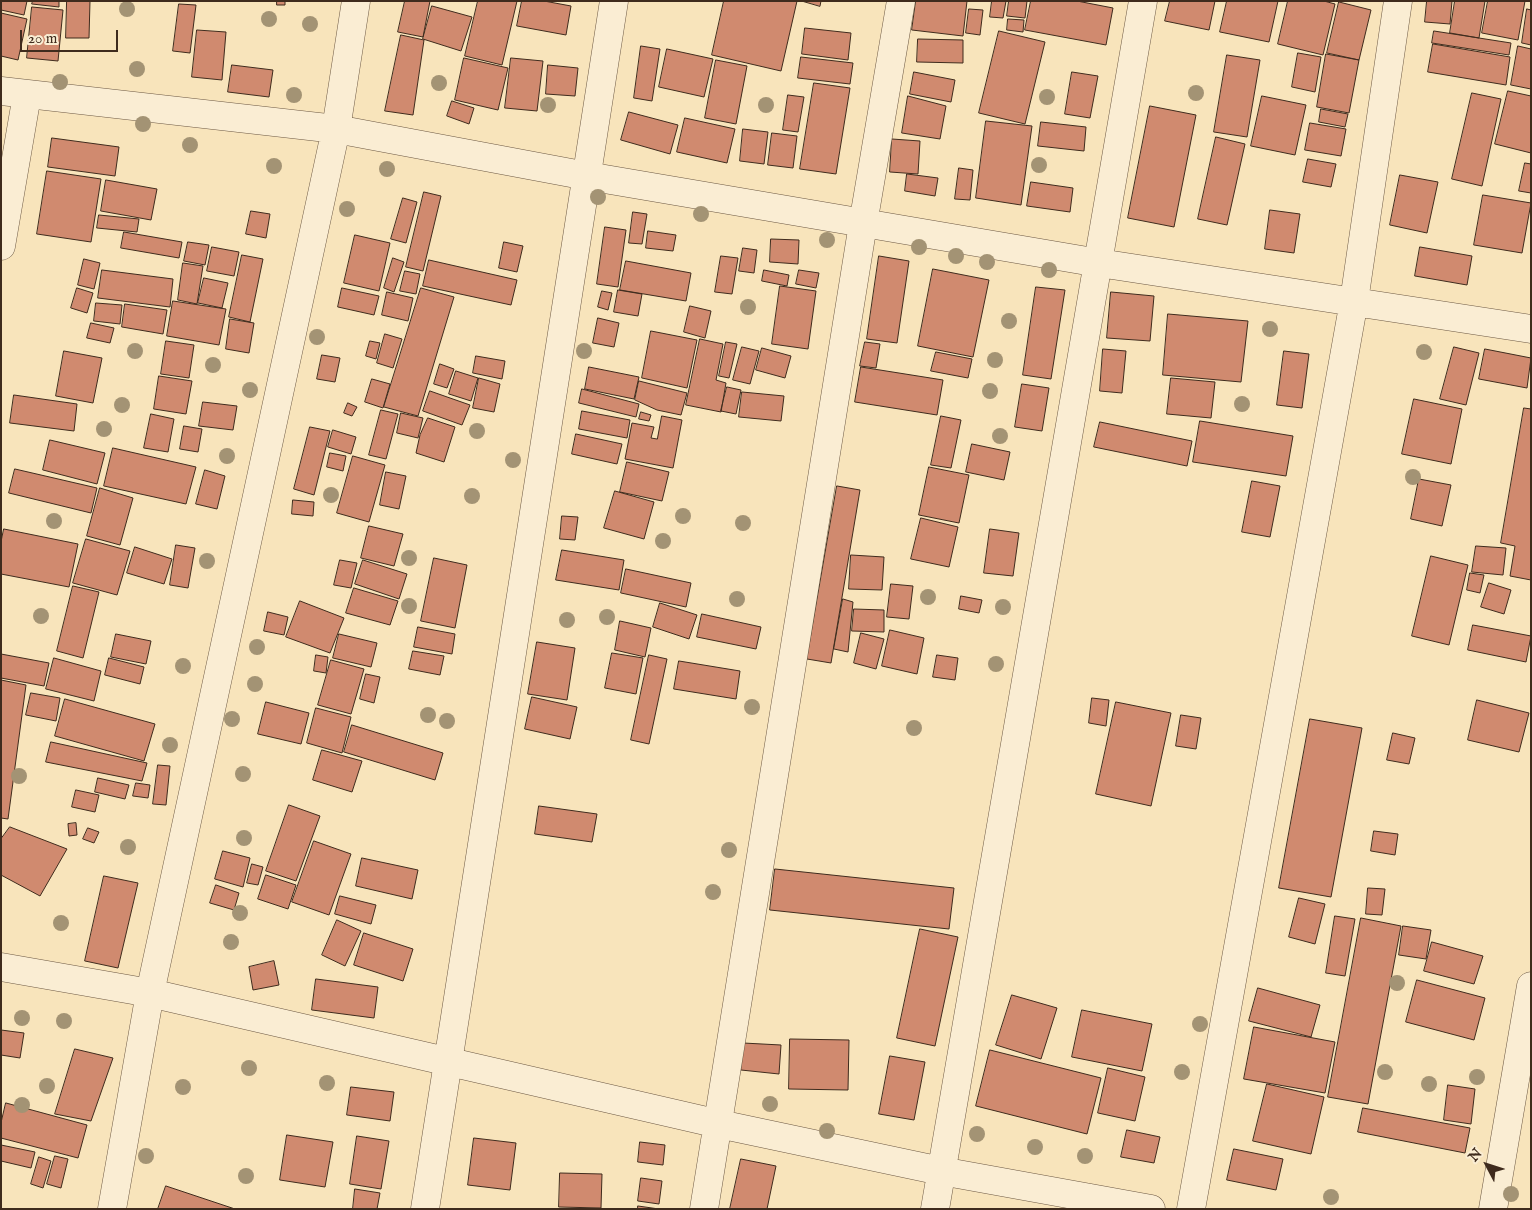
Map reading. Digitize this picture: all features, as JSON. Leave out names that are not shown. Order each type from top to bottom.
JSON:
[{"type":"street","points":[[112,1209],[150,993],[336,129],[356,1]]},
{"type":"street","points":[[425,1209],[614,1]]},
{"type":"street","points":[[704,1209],[863,224],[901,1]]},
{"type":"street","points":[[935,1209],[1143,1]]},
{"type":"street","points":[[1191,1209],[1354,301],[1398,1]]},
{"type":"street","points":[[1,246],[14,93],[336,129],[587,176],[863,224],[1099,263],[1531,329]]},
{"type":"street","points":[[1,967],[150,993],[719,1124],[941,1171],[1151,1209]]},
{"type":"street","points":[[1493,1209],[1531,986]]},
{"type":"building","points":[[1,1],[27,1],[24,15],[1,10]]},
{"type":"building","points":[[33,1],[59,1],[59,7],[32,4]]},
{"type":"building","points":[[67,1],[90,1],[89,38],[66,38]]},
{"type":"building","points":[[277,1],[285,1],[285,5],[277,5]]},
{"type":"building","points":[[405,1],[430,1],[423,37],[398,32]]},
{"type":"building","points":[[478,1],[517,1],[502,65],[465,56]]},
{"type":"building","points":[[522,1],[544,1],[571,6],[566,35],[517,26]]},
{"type":"building","points":[[724,1],[797,1],[781,71],[712,55]]},
{"type":"building","points":[[802,1],[821,1],[820,6]]},
{"type":"building","points":[[916,1],[967,1],[963,36],[912,30]]},
{"type":"building","points":[[992,1],[1006,1],[1003,18],[990,17]]},
{"type":"building","points":[[1009,1],[1027,1],[1025,18],[1007,16]]},
{"type":"building","points":[[1031,1],[1077,1],[1113,8],[1106,45],[1025,30]]},
{"type":"building","points":[[1170,1],[1215,1],[1209,30],[1165,21]]},
{"type":"building","points":[[1227,1],[1278,1],[1269,42],[1220,32]]},
{"type":"building","points":[[1288,1],[1324,1],[1335,4],[1323,55],[1278,44]]},
{"type":"building","points":[[1427,1],[1452,1],[1450,24],[1425,22]]},
{"type":"building","points":[[1455,1],[1485,1],[1479,38],[1450,33]]},
{"type":"building","points":[[1488,1],[1525,1],[1518,40],[1482,33]]},
{"type":"building","points":[[1339,2],[1371,10],[1359,60],[1327,53]]},
{"type":"building","points":[[179,4],[196,5],[190,53],[173,51]]},
{"type":"building","points":[[432,6],[472,17],[461,51],[423,39]]},
{"type":"building","points":[[32,7],[63,10],[58,61],[27,58]]},
{"type":"building","points":[[969,9],[983,10],[980,35],[966,33]]},
{"type":"building","points":[[1527,9],[1531,10],[1531,45],[1522,43]]},
{"type":"building","points":[[1,13],[27,19],[18,60],[1,56]]},
{"type":"building","points":[[1008,19],[1024,20],[1023,32],[1007,30]]},
{"type":"building","points":[[805,28],[851,33],[848,60],[802,54]]},
{"type":"building","points":[[197,30],[226,32],[222,80],[192,77]]},
{"type":"building","points":[[999,31],[1045,42],[1025,124],[979,113]]},
{"type":"building","points":[[1434,31],[1511,43],[1509,55],[1432,43]]},
{"type":"building","points":[[401,35],[424,40],[413,115],[385,111]]},
{"type":"building","points":[[918,39],[963,40],[963,63],[917,62]]},
{"type":"building","points":[[1433,44],[1510,57],[1506,85],[1428,72]]},
{"type":"building","points":[[641,46],[660,49],[652,101],[634,98]]},
{"type":"building","points":[[1518,46],[1531,49],[1531,89],[1511,85]]},
{"type":"building","points":[[667,49],[713,59],[704,97],[659,87]]},
{"type":"building","points":[[1298,53],[1321,57],[1315,92],[1292,87]]},
{"type":"building","points":[[1326,54],[1359,60],[1349,113],[1317,107]]},
{"type":"building","points":[[1227,55],[1260,60],[1247,137],[1214,132]]},
{"type":"building","points":[[801,57],[853,63],[850,84],[798,78]]},
{"type":"building","points":[[464,58],[508,68],[498,110],[455,100]]},
{"type":"building","points":[[511,58],[543,61],[537,111],[505,108]]},
{"type":"building","points":[[716,60],[747,66],[736,124],[705,118]]},
{"type":"building","points":[[232,65],[273,70],[269,97],[228,92]]},
{"type":"building","points":[[548,65],[578,68],[575,96],[546,94]]},
{"type":"building","points":[[914,72],[955,80],[951,102],[910,94]]},
{"type":"building","points":[[1072,72],[1098,76],[1090,118],[1065,114]]},
{"type":"building","points":[[814,83],[850,88],[836,174],[800,169]]},
{"type":"building","points":[[1508,91],[1531,96],[1531,153],[1495,144]]},
{"type":"building","points":[[1472,93],[1501,99],[1482,186],[1452,179]]},
{"type":"building","points":[[788,95],[804,97],[798,132],[783,130]]},
{"type":"building","points":[[908,96],[946,106],[940,139],[902,133]]},
{"type":"building","points":[[1262,96],[1306,105],[1295,155],[1251,146]]},
{"type":"building","points":[[452,101],[474,108],[469,124],[447,116]]},
{"type":"building","points":[[1150,106],[1196,115],[1174,227],[1128,218]]},
{"type":"building","points":[[1321,109],[1348,114],[1345,127],[1319,122]]},
{"type":"building","points":[[629,112],[678,125],[670,154],[621,140]]},
{"type":"building","points":[[685,118],[735,129],[727,163],[677,152]]},
{"type":"building","points":[[986,121],[1032,126],[1021,205],[976,198]]},
{"type":"building","points":[[1041,122],[1086,127],[1084,151],[1038,146]]},
{"type":"building","points":[[1310,123],[1346,129],[1341,156],[1305,150]]},
{"type":"building","points":[[743,129],[768,132],[764,164],[740,161]]},
{"type":"building","points":[[772,133],[797,136],[793,168],[768,165]]},
{"type":"building","points":[[1216,137],[1245,144],[1227,225],[1198,219]]},
{"type":"building","points":[[52,138],[119,147],[115,176],[48,167]]},
{"type":"building","points":[[892,139],[920,141],[918,174],[890,172]]},
{"type":"building","points":[[1308,159],[1336,164],[1331,187],[1303,182]]},
{"type":"building","points":[[1525,163],[1531,164],[1531,193],[1519,191]]},
{"type":"building","points":[[959,168],[973,170],[970,200],[955,199]]},
{"type":"building","points":[[47,171],[101,179],[91,242],[37,234]]},
{"type":"building","points":[[907,174],[938,178],[935,196],[905,191]]},
{"type":"building","points":[[1400,175],[1438,182],[1427,233],[1390,225]]},
{"type":"building","points":[[106,180],[157,189],[151,220],[101,211]]},
{"type":"building","points":[[1031,182],[1073,188],[1070,212],[1027,206]]},
{"type":"building","points":[[424,192],[441,196],[423,271],[406,267]]},
{"type":"building","points":[[1483,195],[1531,203],[1522,253],[1474,245]]},
{"type":"building","points":[[403,198],[417,202],[406,243],[391,239]]},
{"type":"building","points":[[1270,210],[1300,214],[1294,253],[1265,249]]},
{"type":"building","points":[[251,211],[270,214],[266,238],[246,234]]},
{"type":"building","points":[[633,212],[647,214],[642,244],[629,243]]},
{"type":"building","points":[[99,215],[139,219],[137,232],[97,228]]},
{"type":"building","points":[[605,227],[626,230],[618,287],[597,284]]},
{"type":"building","points":[[648,231],[676,235],[673,251],[646,248]]},
{"type":"building","points":[[124,232],[182,242],[179,258],[121,248]]},
{"type":"building","points":[[355,235],[390,243],[379,291],[344,283]]},
{"type":"building","points":[[771,239],[799,240],[798,264],[770,262]]},
{"type":"building","points":[[188,242],[209,245],[205,265],[184,261]]},
{"type":"building","points":[[504,242],[523,246],[517,272],[499,268]]},
{"type":"building","points":[[212,247],[239,252],[234,276],[207,271]]},
{"type":"building","points":[[1420,247],[1472,256],[1467,285],[1415,276]]},
{"type":"building","points":[[743,248],[757,250],[754,273],[739,271]]},
{"type":"building","points":[[242,255],[263,259],[250,322],[229,317]]},
{"type":"building","points":[[721,256],[738,258],[732,294],[715,292]]},
{"type":"building","points":[[879,256],[909,261],[897,343],[867,339]]},
{"type":"building","points":[[393,258],[404,262],[394,292],[384,288]]},
{"type":"building","points":[[84,259],[100,263],[94,289],[78,285]]},
{"type":"building","points":[[429,260],[517,280],[511,305],[423,286]]},
{"type":"building","points":[[626,261],[691,273],[686,301],[620,290]]},
{"type":"building","points":[[183,263],[203,266],[197,304],[178,300]]},
{"type":"building","points":[[933,269],[989,280],[973,357],[918,346]]},
{"type":"building","points":[[102,270],[173,279],[170,307],[98,298]]},
{"type":"building","points":[[764,270],[789,275],[787,286],[762,281]]},
{"type":"building","points":[[799,270],[819,273],[816,288],[796,284]]},
{"type":"building","points":[[405,271],[420,274],[416,294],[400,291]]},
{"type":"building","points":[[204,278],[228,283],[222,308],[198,303]]},
{"type":"building","points":[[780,286],[816,291],[808,349],[772,344]]},
{"type":"building","points":[[1036,287],[1065,290],[1051,379],[1023,375]]},
{"type":"building","points":[[77,288],[93,293],[87,313],[71,308]]},
{"type":"building","points":[[342,288],[379,296],[374,315],[338,307]]},
{"type":"building","points":[[421,288],[454,297],[418,416],[384,407]]},
{"type":"building","points":[[618,290],[642,294],[638,316],[614,312]]},
{"type":"building","points":[[602,291],[612,293],[608,310],[598,307]]},
{"type":"building","points":[[387,292],[413,298],[408,321],[382,315]]},
{"type":"building","points":[[1111,292],[1154,296],[1150,341],[1107,338]]},
{"type":"building","points":[[173,301],[226,309],[219,345],[167,336]]},
{"type":"building","points":[[96,303],[122,305],[120,324],[94,321]]},
{"type":"building","points":[[125,304],[167,310],[163,334],[122,327]]},
{"type":"building","points":[[690,306],[711,311],[705,338],[684,332]]},
{"type":"building","points":[[1168,314],[1248,321],[1241,382],[1163,375]]},
{"type":"building","points":[[598,318],[619,323],[614,347],[593,343]]},
{"type":"building","points":[[230,319],[254,323],[249,353],[226,349]]},
{"type":"building","points":[[91,323],[114,328],[110,343],[87,338]]},
{"type":"building","points":[[651,331],[697,340],[687,388],[642,378]]},
{"type":"building","points":[[385,334],[402,339],[393,368],[377,363]]},
{"type":"building","points":[[700,339],[723,344],[716,380],[726,383],[721,412],[686,405]]},
{"type":"building","points":[[166,341],[194,345],[189,378],[161,374]]},
{"type":"building","points":[[370,341],[380,343],[376,359],[366,356]]},
{"type":"building","points":[[726,342],[737,344],[729,378],[719,376]]},
{"type":"building","points":[[865,342],[880,344],[876,368],[860,366]]},
{"type":"building","points":[[742,347],[759,351],[750,384],[733,380]]},
{"type":"building","points":[[1454,347],[1479,353],[1466,405],[1440,399]]},
{"type":"building","points":[[762,348],[791,356],[785,378],[756,370]]},
{"type":"building","points":[[1103,349],[1126,351],[1122,393],[1100,391]]},
{"type":"building","points":[[1485,349],[1531,358],[1527,388],[1479,379]]},
{"type":"building","points":[[64,351],[102,358],[93,403],[56,396]]},
{"type":"building","points":[[1284,351],[1309,354],[1302,408],[1277,405]]},
{"type":"building","points":[[936,352],[972,359],[968,378],[931,371]]},
{"type":"building","points":[[322,355],[340,358],[335,382],[317,379]]},
{"type":"building","points":[[476,356],[505,361],[502,379],[473,373]]},
{"type":"building","points":[[440,364],[454,369],[447,388],[434,384]]},
{"type":"building","points":[[589,367],[639,377],[634,399],[585,389]]},
{"type":"building","points":[[861,367],[943,380],[937,415],[855,402]]},
{"type":"building","points":[[456,371],[478,378],[471,401],[449,394]]},
{"type":"building","points":[[159,376],[192,381],[186,414],[154,409]]},
{"type":"building","points":[[479,378],[500,384],[494,412],[473,408]]},
{"type":"building","points":[[1171,378],[1215,382],[1211,418],[1167,414]]},
{"type":"building","points":[[372,379],[390,384],[383,408],[365,402]]},
{"type":"building","points":[[639,381],[687,393],[681,415],[657,410],[635,400]]},
{"type":"building","points":[[1022,384],[1049,388],[1042,431],[1015,427]]},
{"type":"building","points":[[727,387],[741,390],[736,414],[721,411]]},
{"type":"building","points":[[582,389],[639,404],[636,417],[579,403]]},
{"type":"building","points":[[430,391],[470,405],[462,425],[423,411]]},
{"type":"building","points":[[742,392],[784,396],[781,421],[739,417]]},
{"type":"building","points":[[14,395],[77,404],[74,431],[10,423]]},
{"type":"building","points":[[1414,399],[1462,409],[1451,464],[1402,454]]},
{"type":"building","points":[[203,402],[237,406],[233,430],[199,426]]},
{"type":"building","points":[[348,403],[357,407],[352,416],[344,413]]},
{"type":"building","points":[[1524,408],[1531,409],[1531,580],[1510,576],[1515,546],[1501,543]]},
{"type":"building","points":[[381,410],[398,414],[386,459],[369,455]]},
{"type":"building","points":[[582,411],[630,420],[627,438],[579,429]]},
{"type":"building","points":[[641,412],[651,415],[649,421],[639,419]]},
{"type":"building","points":[[401,413],[423,418],[418,438],[397,433]]},
{"type":"building","points":[[151,414],[174,419],[168,452],[144,448]]},
{"type":"building","points":[[662,416],[682,420],[673,468],[625,459],[632,423],[654,427],[651,438],[657,439]]},
{"type":"building","points":[[941,416],[961,420],[951,468],[931,465]]},
{"type":"building","points":[[428,418],[455,427],[444,462],[416,453],[420,435]]},
{"type":"building","points":[[1200,421],[1293,436],[1286,476],[1193,462]]},
{"type":"building","points":[[1100,422],[1192,441],[1187,466],[1094,447]]},
{"type":"building","points":[[184,426],[202,429],[198,452],[180,449]]},
{"type":"building","points":[[310,427],[330,431],[314,495],[294,489]]},
{"type":"building","points":[[333,430],[356,437],[351,454],[328,447]]},
{"type":"building","points":[[576,434],[622,444],[617,464],[572,454]]},
{"type":"building","points":[[50,440],[105,453],[97,484],[43,470]]},
{"type":"building","points":[[972,444],[1010,452],[1004,480],[966,472]]},
{"type":"building","points":[[113,448],[196,467],[186,504],[104,486]]},
{"type":"building","points":[[330,453],[346,456],[343,471],[327,467]]},
{"type":"building","points":[[353,456],[385,465],[369,522],[337,513]]},
{"type":"building","points":[[627,462],[669,472],[662,501],[620,492]]},
{"type":"building","points":[[929,467],[969,475],[959,523],[919,515]]},
{"type":"building","points":[[15,469],[97,488],[91,513],[9,493]]},
{"type":"building","points":[[205,470],[225,476],[217,509],[196,504]]},
{"type":"building","points":[[386,472],[406,476],[399,509],[380,505]]},
{"type":"building","points":[[1419,479],[1451,485],[1442,526],[1411,519]]},
{"type":"building","points":[[1252,481],[1280,486],[1270,537],[1242,532]]},
{"type":"building","points":[[837,486],[860,490],[831,663],[807,659]]},
{"type":"building","points":[[100,488],[133,498],[120,545],[87,536]]},
{"type":"building","points":[[615,491],[654,502],[644,539],[604,528]]},
{"type":"building","points":[[293,500],[314,502],[313,516],[292,514]]},
{"type":"building","points":[[562,516],[578,517],[575,540],[560,539]]},
{"type":"building","points":[[921,518],[958,527],[949,567],[911,559]]},
{"type":"building","points":[[369,526],[403,534],[394,566],[361,558]]},
{"type":"building","points":[[4,529],[78,544],[69,587],[1,574],[1,542]]},
{"type":"building","points":[[990,529],[1019,533],[1013,576],[984,573]]},
{"type":"building","points":[[86,539],[130,551],[117,595],[73,583]]},
{"type":"building","points":[[176,545],[195,548],[188,588],[170,585]]},
{"type":"building","points":[[1476,546],[1506,548],[1503,575],[1472,572]]},
{"type":"building","points":[[135,547],[172,559],[164,584],[127,573]]},
{"type":"building","points":[[562,550],[624,560],[619,590],[556,580]]},
{"type":"building","points":[[851,555],[884,557],[882,590],[849,589]]},
{"type":"building","points":[[1431,556],[1468,565],[1449,645],[1412,636]]},
{"type":"building","points":[[434,558],[467,565],[455,628],[421,621]]},
{"type":"building","points":[[340,560],[357,563],[351,588],[334,585]]},
{"type":"building","points":[[363,560],[407,574],[399,599],[355,584]]},
{"type":"building","points":[[626,569],[691,583],[686,607],[621,593]]},
{"type":"building","points":[[1470,573],[1484,575],[1480,593],[1467,590]]},
{"type":"building","points":[[1489,583],[1511,590],[1504,614],[1481,607]]},
{"type":"building","points":[[891,584],[913,586],[909,619],[887,617]]},
{"type":"building","points":[[73,586],[99,592],[83,658],[57,651]]},
{"type":"building","points":[[354,588],[398,601],[390,625],[346,613]]},
{"type":"building","points":[[961,596],[982,600],[979,613],[959,609]]},
{"type":"building","points":[[843,599],[853,602],[848,652],[834,649]]},
{"type":"building","points":[[300,601],[344,618],[330,653],[286,637]]},
{"type":"building","points":[[660,603],[697,615],[689,639],[653,627]]},
{"type":"building","points":[[854,609],[884,610],[884,632],[852,631]]},
{"type":"building","points":[[268,612],[288,617],[284,635],[264,631]]},
{"type":"building","points":[[702,614],[761,627],[756,649],[697,637]]},
{"type":"building","points":[[620,621],[651,628],[645,657],[615,650]]},
{"type":"building","points":[[1473,625],[1531,636],[1526,662],[1468,650]]},
{"type":"building","points":[[418,627],[455,634],[452,654],[414,647]]},
{"type":"building","points":[[890,630],[924,638],[917,674],[882,666]]},
{"type":"building","points":[[861,633],[884,639],[876,669],[854,663]]},
{"type":"building","points":[[116,634],[151,641],[146,664],[111,657]]},
{"type":"building","points":[[339,634],[377,643],[371,667],[333,658]]},
{"type":"building","points":[[537,642],[575,648],[567,700],[528,694]]},
{"type":"building","points":[[413,651],[444,656],[440,675],[409,669]]},
{"type":"building","points":[[612,653],[643,658],[636,694],[605,688]]},
{"type":"building","points":[[1,654],[49,663],[44,686],[1,678]]},
{"type":"building","points":[[316,655],[328,657],[326,673],[314,671]]},
{"type":"building","points":[[649,655],[667,659],[649,744],[631,740]]},
{"type":"building","points":[[937,655],[958,658],[955,680],[933,677]]},
{"type":"building","points":[[54,658],[101,671],[94,701],[46,689]]},
{"type":"building","points":[[109,658],[144,667],[140,684],[105,675]]},
{"type":"building","points":[[331,660],[364,669],[351,714],[318,705]]},
{"type":"building","points":[[679,661],[740,671],[736,699],[674,689]]},
{"type":"building","points":[[366,674],[380,677],[374,703],[360,699]]},
{"type":"building","points":[[1,680],[26,685],[8,819],[1,818]]},
{"type":"building","points":[[31,693],[60,698],[56,721],[26,715]]},
{"type":"building","points":[[532,697],[577,707],[570,739],[525,729]]},
{"type":"building","points":[[1092,698],[1109,700],[1106,726],[1089,723]]},
{"type":"building","points":[[65,699],[155,724],[144,761],[55,736]]},
{"type":"building","points":[[1477,700],[1529,713],[1519,752],[1468,740]]},
{"type":"building","points":[[266,702],[309,713],[301,744],[258,734]]},
{"type":"building","points":[[1116,702],[1171,713],[1151,806],[1096,794]]},
{"type":"building","points":[[316,708],[351,717],[342,753],[307,743]]},
{"type":"building","points":[[1181,715],[1201,718],[1196,749],[1176,746]]},
{"type":"building","points":[[1310,719],[1362,728],[1331,897],[1279,888]]},
{"type":"building","points":[[352,725],[443,753],[435,780],[344,752]]},
{"type":"building","points":[[1393,733],[1415,738],[1409,764],[1387,760]]},
{"type":"building","points":[[51,742],[147,763],[142,781],[46,762]]},
{"type":"building","points":[[322,750],[362,761],[352,792],[313,780]]},
{"type":"building","points":[[158,765],[170,766],[166,805],[153,804]]},
{"type":"building","points":[[98,778],[129,785],[125,799],[95,792]]},
{"type":"building","points":[[136,783],[150,785],[148,798],[133,796]]},
{"type":"building","points":[[76,790],[99,795],[95,812],[72,807]]},
{"type":"building","points":[[289,805],[320,816],[296,881],[266,871]]},
{"type":"building","points":[[539,806],[597,814],[592,842],[535,834]]},
{"type":"building","points":[[76,823],[77,835],[69,836],[68,824]]},
{"type":"building","points":[[10,827],[67,849],[40,896],[1,875],[1,839]]},
{"type":"building","points":[[88,828],[99,832],[94,843],[83,839]]},
{"type":"building","points":[[1374,831],[1398,834],[1395,855],[1371,851]]},
{"type":"building","points":[[314,841],[351,854],[329,915],[292,902]]},
{"type":"building","points":[[223,851],[250,858],[243,887],[215,879]]},
{"type":"building","points":[[362,858],[418,870],[412,899],[356,886]]},
{"type":"building","points":[[252,864],[263,867],[258,885],[247,883]]},
{"type":"building","points":[[775,869],[954,888],[949,929],[770,910]]},
{"type":"building","points":[[266,875],[296,885],[288,909],[258,899]]},
{"type":"building","points":[[104,876],[138,883],[118,968],[85,961]]},
{"type":"building","points":[[216,885],[239,893],[234,910],[210,903]]},
{"type":"building","points":[[1368,888],[1385,889],[1382,915],[1366,914]]},
{"type":"building","points":[[340,896],[376,905],[371,924],[335,914]]},
{"type":"building","points":[[1299,898],[1325,904],[1315,944],[1289,937]]},
{"type":"building","points":[[1335,916],[1355,919],[1345,976],[1326,973]]},
{"type":"building","points":[[1361,918],[1401,926],[1368,1104],[1328,1097]]},
{"type":"building","points":[[337,920],[361,931],[345,966],[322,955]]},
{"type":"building","points":[[1403,926],[1431,930],[1426,959],[1399,955]]},
{"type":"building","points":[[920,929],[958,937],[935,1046],[897,1038]]},
{"type":"building","points":[[364,933],[413,949],[403,981],[354,965]]},
{"type":"building","points":[[1432,942],[1483,956],[1474,984],[1424,971]]},
{"type":"building","points":[[274,961],[279,985],[253,990],[249,967]]},
{"type":"building","points":[[316,979],[378,987],[374,1018],[312,1010]]},
{"type":"building","points":[[1417,980],[1485,998],[1474,1040],[1406,1022]]},
{"type":"building","points":[[1258,988],[1320,1005],[1311,1037],[1249,1021]]},
{"type":"building","points":[[1012,995],[1057,1008],[1041,1059],[996,1045]]},
{"type":"building","points":[[1082,1010],[1152,1024],[1142,1071],[1072,1057]]},
{"type":"building","points":[[1254,1027],[1335,1042],[1325,1093],[1244,1079]]},
{"type":"building","points":[[1,1030],[24,1033],[20,1058],[1,1055]]},
{"type":"building","points":[[790,1039],[849,1040],[848,1090],[789,1089]]},
{"type":"building","points":[[743,1043],[781,1045],[779,1074],[741,1070]]},
{"type":"building","points":[[75,1049],[113,1058],[91,1121],[55,1114]]},
{"type":"building","points":[[990,1050],[1101,1078],[1087,1134],[976,1106]]},
{"type":"building","points":[[890,1056],[925,1062],[914,1120],[879,1114]]},
{"type":"building","points":[[1108,1068],[1145,1077],[1135,1121],[1098,1113]]},
{"type":"building","points":[[1267,1084],[1324,1097],[1311,1154],[1253,1141]]},
{"type":"building","points":[[1448,1085],[1475,1089],[1471,1124],[1444,1120]]},
{"type":"building","points":[[351,1087],[394,1092],[390,1121],[347,1115]]},
{"type":"building","points":[[6,1103],[87,1125],[78,1158],[1,1138],[1,1123]]},
{"type":"building","points":[[1363,1108],[1470,1128],[1465,1153],[1358,1132]]},
{"type":"building","points":[[1127,1130],[1160,1137],[1154,1163],[1121,1157]]},
{"type":"building","points":[[287,1135],[333,1142],[325,1187],[280,1180]]},
{"type":"building","points":[[357,1136],[389,1141],[381,1189],[350,1184]]},
{"type":"building","points":[[474,1138],[516,1143],[510,1190],[468,1185]]},
{"type":"building","points":[[640,1142],[665,1145],[663,1165],[638,1162]]},
{"type":"building","points":[[1,1145],[35,1152],[31,1168],[1,1161]]},
{"type":"building","points":[[1234,1149],[1283,1159],[1276,1190],[1227,1180]]},
{"type":"building","points":[[55,1156],[68,1159],[61,1188],[47,1184]]},
{"type":"building","points":[[39,1157],[51,1161],[43,1188],[31,1184]]},
{"type":"building","points":[[741,1159],[776,1166],[767,1209],[730,1209]]},
{"type":"building","points":[[560,1173],[602,1174],[601,1208],[559,1207]]},
{"type":"building","points":[[641,1178],[662,1181],[659,1204],[638,1201]]},
{"type":"building","points":[[166,1186],[235,1209],[158,1209]]},
{"type":"building","points":[[355,1189],[380,1193],[377,1209],[353,1209]]},
{"type":"building","points":[[638,1206],[659,1209],[638,1209]]}]
